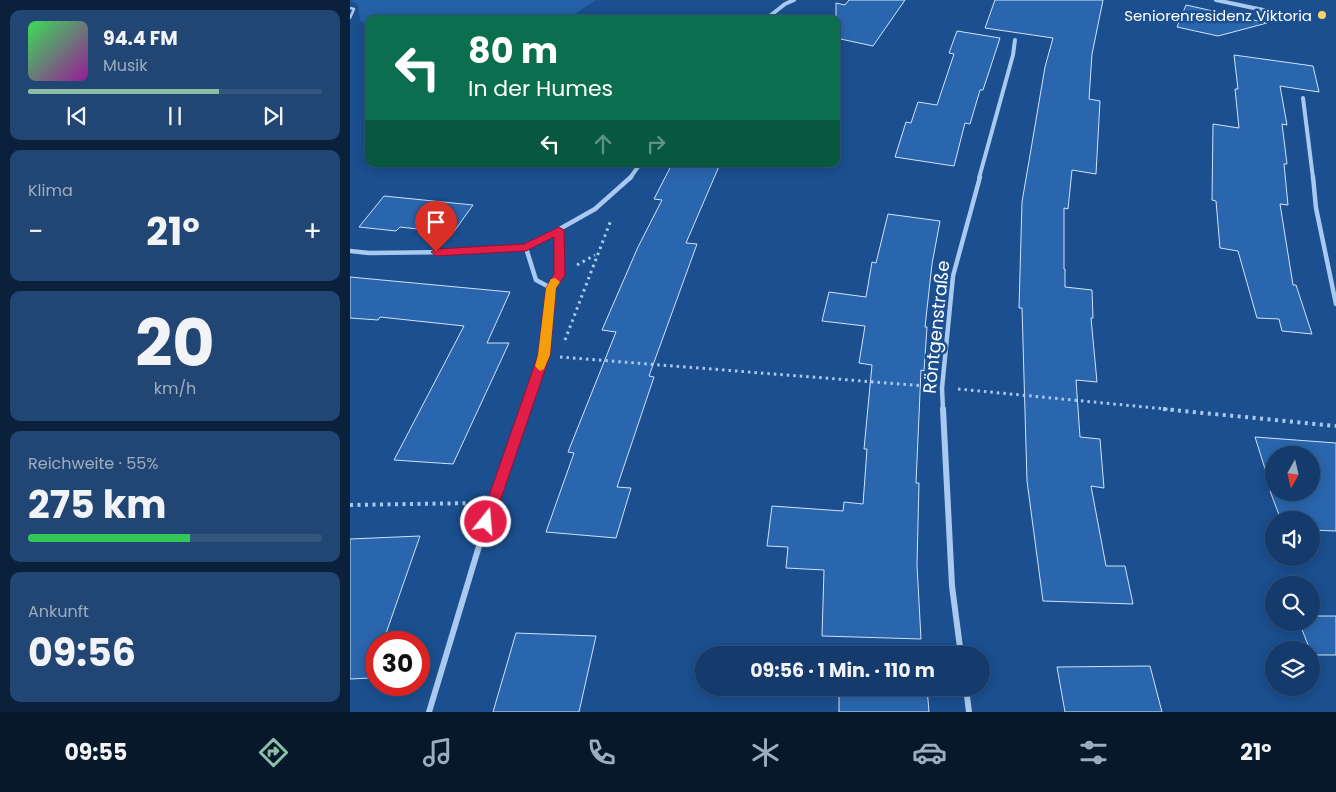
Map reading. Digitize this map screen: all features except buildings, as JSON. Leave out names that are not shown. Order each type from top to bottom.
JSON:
[{"type":"street","points":[[771,15],[785,4],[794,0]]},
{"type":"street","points":[[1216,0],[1282,14]]},
{"type":"street","name":"Röntgenstraße","points":[[960,646],[952,586],[942,388],[953,276],[1014,55],[1015,40]]},
{"type":"street","points":[[1303,98],[1316,208],[1336,304]]},
{"type":"street","points":[[350,251],[368,253],[454,252],[526,248],[595,209],[628,182],[638,167]]},
{"type":"street","points":[[429,712],[492,503],[544,355],[551,288],[559,275],[559,230]]},
{"type":"street","points":[[526,248],[536,280],[551,288]]},
{"type":"street","points":[[967,696],[969,712]]},
{"type":"lane","points":[[350,8],[354,9],[350,18]]},
{"type":"path","points":[[559,357],[596,255],[612,218]]},
{"type":"path","points":[[350,505],[492,503]]},
{"type":"shaded area","points":[[350,0],[596,0],[573,15],[365,15],[365,24],[360,20],[358,5]]},
{"type":"slow traffic","points":[[540,366],[544,355],[551,288],[555,282]]},
{"type":"place","name":"Seniorenresidenz Viktoria","points":[[1322,15]]},
{"type":"route","points":[[436,252],[526,248],[559,230],[559,275],[551,288],[544,355],[486,522]]}]
